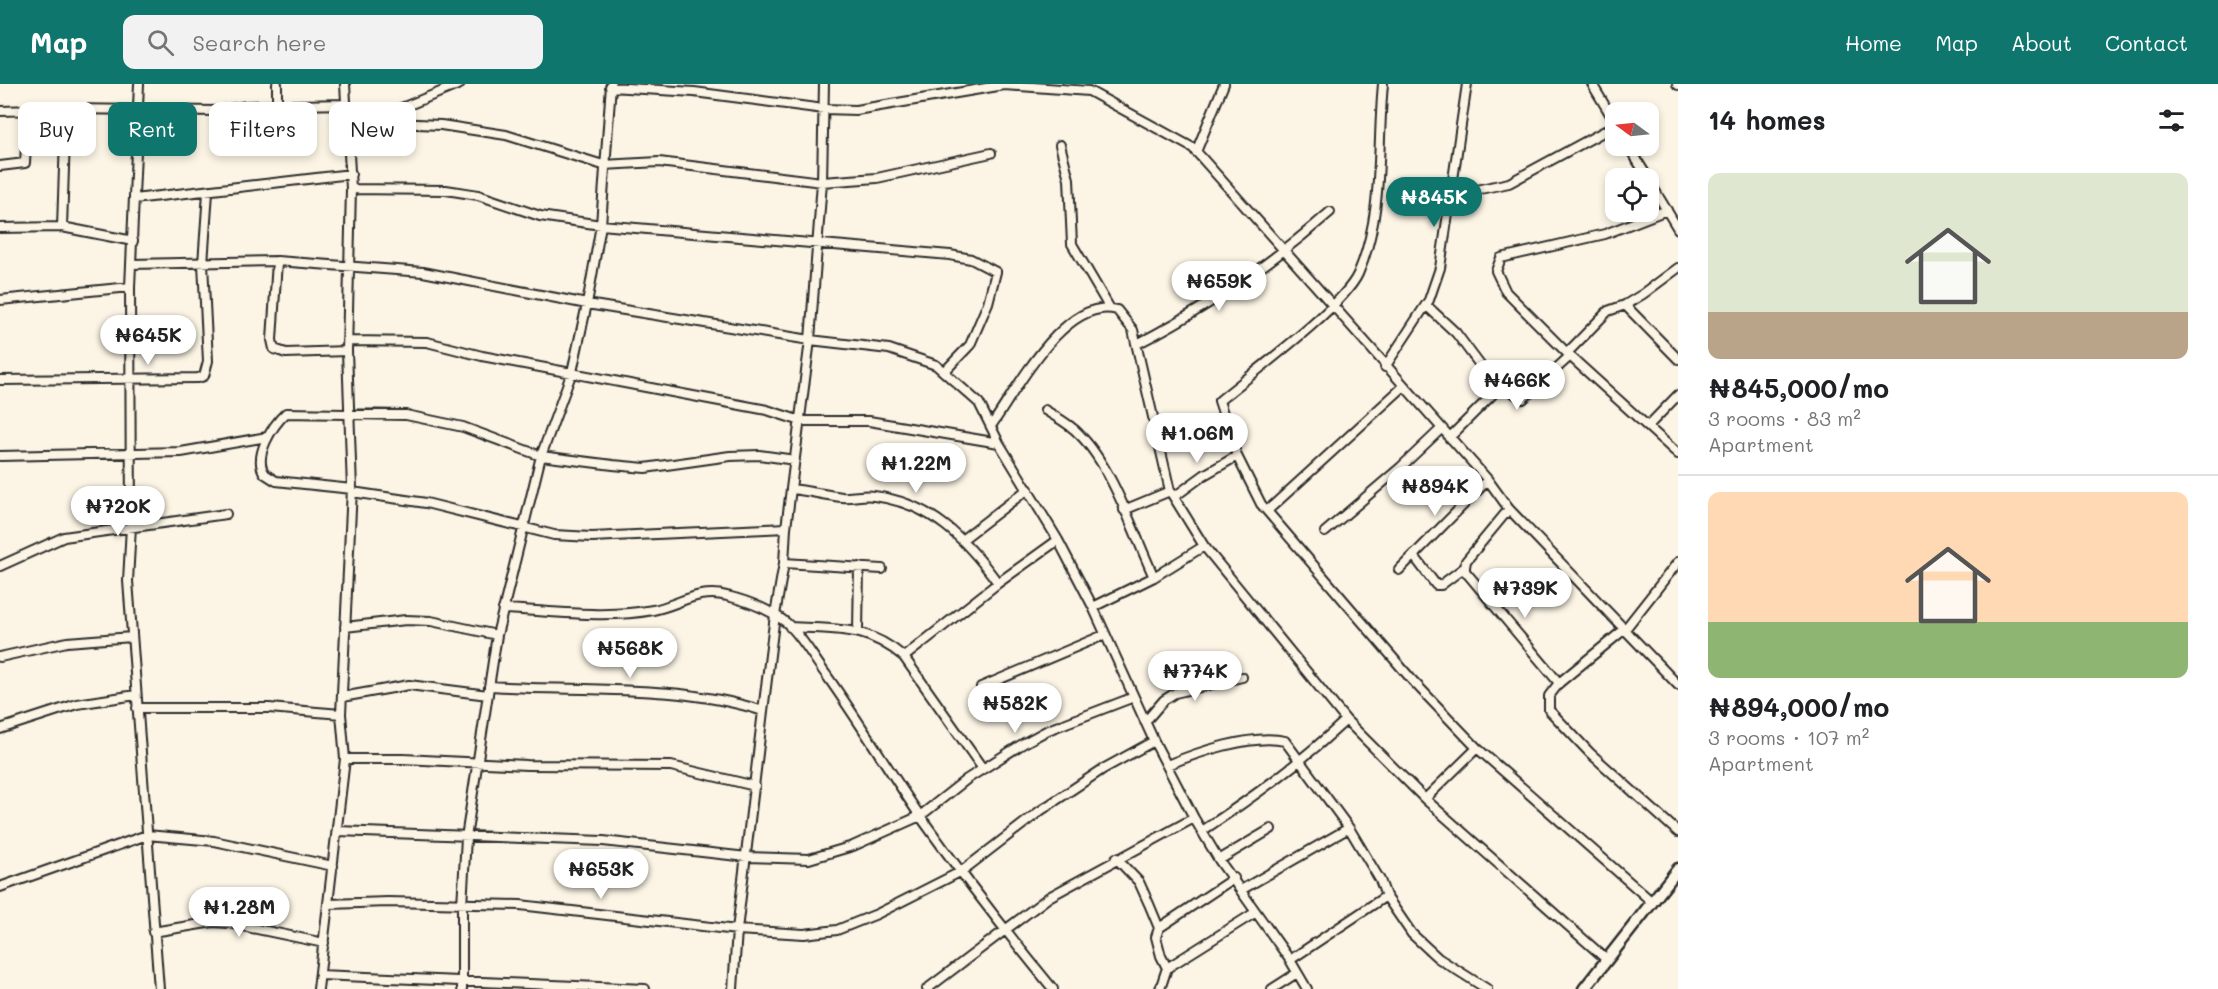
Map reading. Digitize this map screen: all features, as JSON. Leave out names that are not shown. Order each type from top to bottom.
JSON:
[{"type":"main road","points":[[1584,989],[1678,869]]},
{"type":"street","points":[[138,102],[139,84]]},
{"type":"street","points":[[276,84],[277,102]]},
{"type":"street","points":[[345,84],[346,102]]},
{"type":"street","points":[[416,102],[460,84]]},
{"type":"street","points":[[733,989],[763,711],[784,563],[786,528],[810,340],[815,246],[822,182],[825,84]]},
{"type":"street","points":[[1196,152],[1224,84]]},
{"type":"street","points":[[1383,84],[1374,224],[1357,276],[1332,306],[1219,401],[1237,456],[1267,511],[1412,680],[1477,748],[1651,901]]},
{"type":"street","points":[[1385,367],[1426,305],[1440,268],[1467,84]]},
{"type":"street","points":[[1592,84],[1605,106]]},
{"type":"street","points":[[462,985],[462,905],[466,838],[497,635],[541,456],[572,372],[587,304],[601,225],[603,165],[610,86],[694,92],[824,109],[856,110],[1004,85],[1089,87],[1196,152],[1488,480],[1509,509],[1626,628],[1678,685]]},
{"type":"street","points":[[0,111],[18,111]]},
{"type":"street","points":[[416,124],[441,125],[506,135],[603,165],[658,162],[822,182],[877,178],[991,153]]},
{"type":"street","points":[[1452,195],[1509,183],[1605,130]]},
{"type":"street","points":[[1060,145],[1069,179],[1072,244],[1109,308]]},
{"type":"street","points":[[0,166],[25,163],[25,156]]},
{"type":"street","points":[[62,227],[64,156]]},
{"type":"street","points":[[135,156],[130,287],[131,526],[129,581],[153,932],[159,989]]},
{"type":"street","points":[[318,989],[345,759],[341,714],[352,490],[347,351],[351,189],[349,156]]},
{"type":"street","points":[[134,199],[351,174]]},
{"type":"street","points":[[351,189],[446,190],[478,195],[540,216],[601,225],[815,246],[950,255],[971,259],[996,272],[988,303],[970,345],[944,372]]},
{"type":"street","points":[[0,380],[198,378],[204,376],[208,362],[203,264],[208,192]]},
{"type":"street","points":[[1659,197],[1678,229]]},
{"type":"street","points":[[1667,210],[1605,234],[1501,258],[1496,271],[1506,292],[1568,354],[1678,454]]},
{"type":"street","points":[[1137,344],[1181,322],[1284,252],[1330,212]]},
{"type":"street","points":[[0,228],[62,227],[133,241]]},
{"type":"street","points":[[277,261],[272,340],[274,349],[286,352],[347,351]]},
{"type":"street","points":[[132,264],[277,261],[423,272],[587,304],[810,340],[889,349],[936,365],[980,403],[999,442],[1058,540],[1093,608],[1154,741],[1194,818],[1219,860],[1234,878],[1290,960],[1307,989]]},
{"type":"street","points":[[1449,438],[1498,389],[1508,389],[1523,399],[1608,311],[1624,305],[1678,268]]},
{"type":"street","points":[[0,300],[130,287]]},
{"type":"street","points":[[1426,305],[1456,333],[1498,389]]},
{"type":"street","points":[[1624,305],[1678,359]]},
{"type":"street","points":[[991,426],[1041,352],[1061,329],[1079,317],[1109,308],[1117,310],[1127,320],[1137,344],[1147,400],[1172,494],[1204,546],[1346,720],[1425,799],[1607,960]]},
{"type":"street","points":[[348,341],[427,342],[482,356],[572,372],[732,406],[766,410],[801,421],[868,421],[999,442]]},
{"type":"street","points":[[1267,511],[1403,387]]},
{"type":"street","points":[[1648,426],[1678,395]]},
{"type":"street","points":[[1045,410],[1077,432],[1090,446],[1124,510],[1154,577]]},
{"type":"street","points":[[786,528],[592,537],[524,529],[491,518],[426,503],[270,478],[262,470],[261,460],[267,437],[286,413],[351,416],[406,415],[464,427],[541,456],[645,468],[730,456],[759,455],[795,460]]},
{"type":"street","points":[[1325,532],[1401,467],[1441,429]]},
{"type":"street","points":[[0,456],[181,452],[252,442],[267,437]]},
{"type":"street","points":[[1124,510],[1172,494],[1237,456]]},
{"type":"street","points":[[1399,570],[1488,480]]},
{"type":"street","points":[[792,489],[845,497],[873,495],[930,513],[963,539],[998,583]]},
{"type":"street","points":[[963,539],[1028,489]]},
{"type":"street","points":[[1509,509],[1466,561],[1465,571],[1559,683]]},
{"type":"street","points":[[0,566],[64,537],[131,526],[176,523],[226,514]]},
{"type":"street","points":[[904,657],[998,583],[1058,540]]},
{"type":"street","points":[[1093,608],[1154,577],[1204,546]]},
{"type":"street","points":[[1414,556],[1439,586],[1465,567]]},
{"type":"street","points":[[1678,562],[1626,628],[1559,683],[1549,696],[1550,711],[1590,753],[1678,832]]},
{"type":"street","points":[[784,563],[882,568]]},
{"type":"street","points":[[858,632],[859,567]]},
{"type":"street","points":[[503,609],[605,613],[653,610],[695,595],[710,593],[728,596],[775,615],[790,627],[861,723],[920,816],[1004,930],[1053,989]]},
{"type":"street","points":[[345,627],[406,620],[431,621],[497,635]]},
{"type":"street","points":[[790,627],[858,632],[885,641],[904,657],[983,769]]},
{"type":"street","points":[[981,687],[1104,635]]},
{"type":"street","points":[[0,657],[67,642],[132,637]]},
{"type":"street","points":[[1145,722],[1164,700],[1175,693],[1242,677]]},
{"type":"street","points":[[342,698],[409,685],[488,695]]},
{"type":"street","points":[[489,686],[658,692],[711,698],[763,711]]},
{"type":"street","points":[[0,729],[77,704],[136,695]]},
{"type":"street","points":[[338,831],[603,842],[747,857],[809,859],[853,846],[920,816],[983,769],[1048,730],[1134,697]]},
{"type":"street","points":[[137,708],[269,708],[341,714]]},
{"type":"street","points":[[1202,831],[1299,764],[1346,720]]},
{"type":"street","points":[[1167,765],[1189,756],[1238,744],[1276,739],[1285,741],[1299,764],[1348,828],[1380,880],[1386,896],[1412,934],[1438,957],[1487,989]]},
{"type":"street","points":[[329,904],[388,902],[462,905],[520,904],[738,930],[804,934],[837,930],[877,914],[962,871],[1040,812],[1103,769],[1154,741]]},
{"type":"street","points":[[1425,799],[1477,748]]},
{"type":"street","points":[[345,759],[671,766],[755,786]]},
{"type":"street","points":[[927,989],[1049,897],[1116,858],[1194,818]]},
{"type":"street","points":[[1241,890],[1348,828]]},
{"type":"street","points":[[1219,860],[1271,829]]},
{"type":"street","points":[[0,887],[147,835],[214,841],[333,866]]},
{"type":"street","points":[[1116,858],[1139,882],[1159,928]]},
{"type":"street","points":[[1160,989],[1167,968],[1156,938],[1159,928],[1234,878]]},
{"type":"street","points":[[1290,960],[1386,896]]},
{"type":"street","points":[[1167,968],[1256,912]]},
{"type":"street","points":[[153,932],[213,922],[228,923],[324,944]]},
{"type":"street","points":[[1272,989],[1297,973]]},
{"type":"street","points":[[320,975],[462,985],[645,989]]}]
